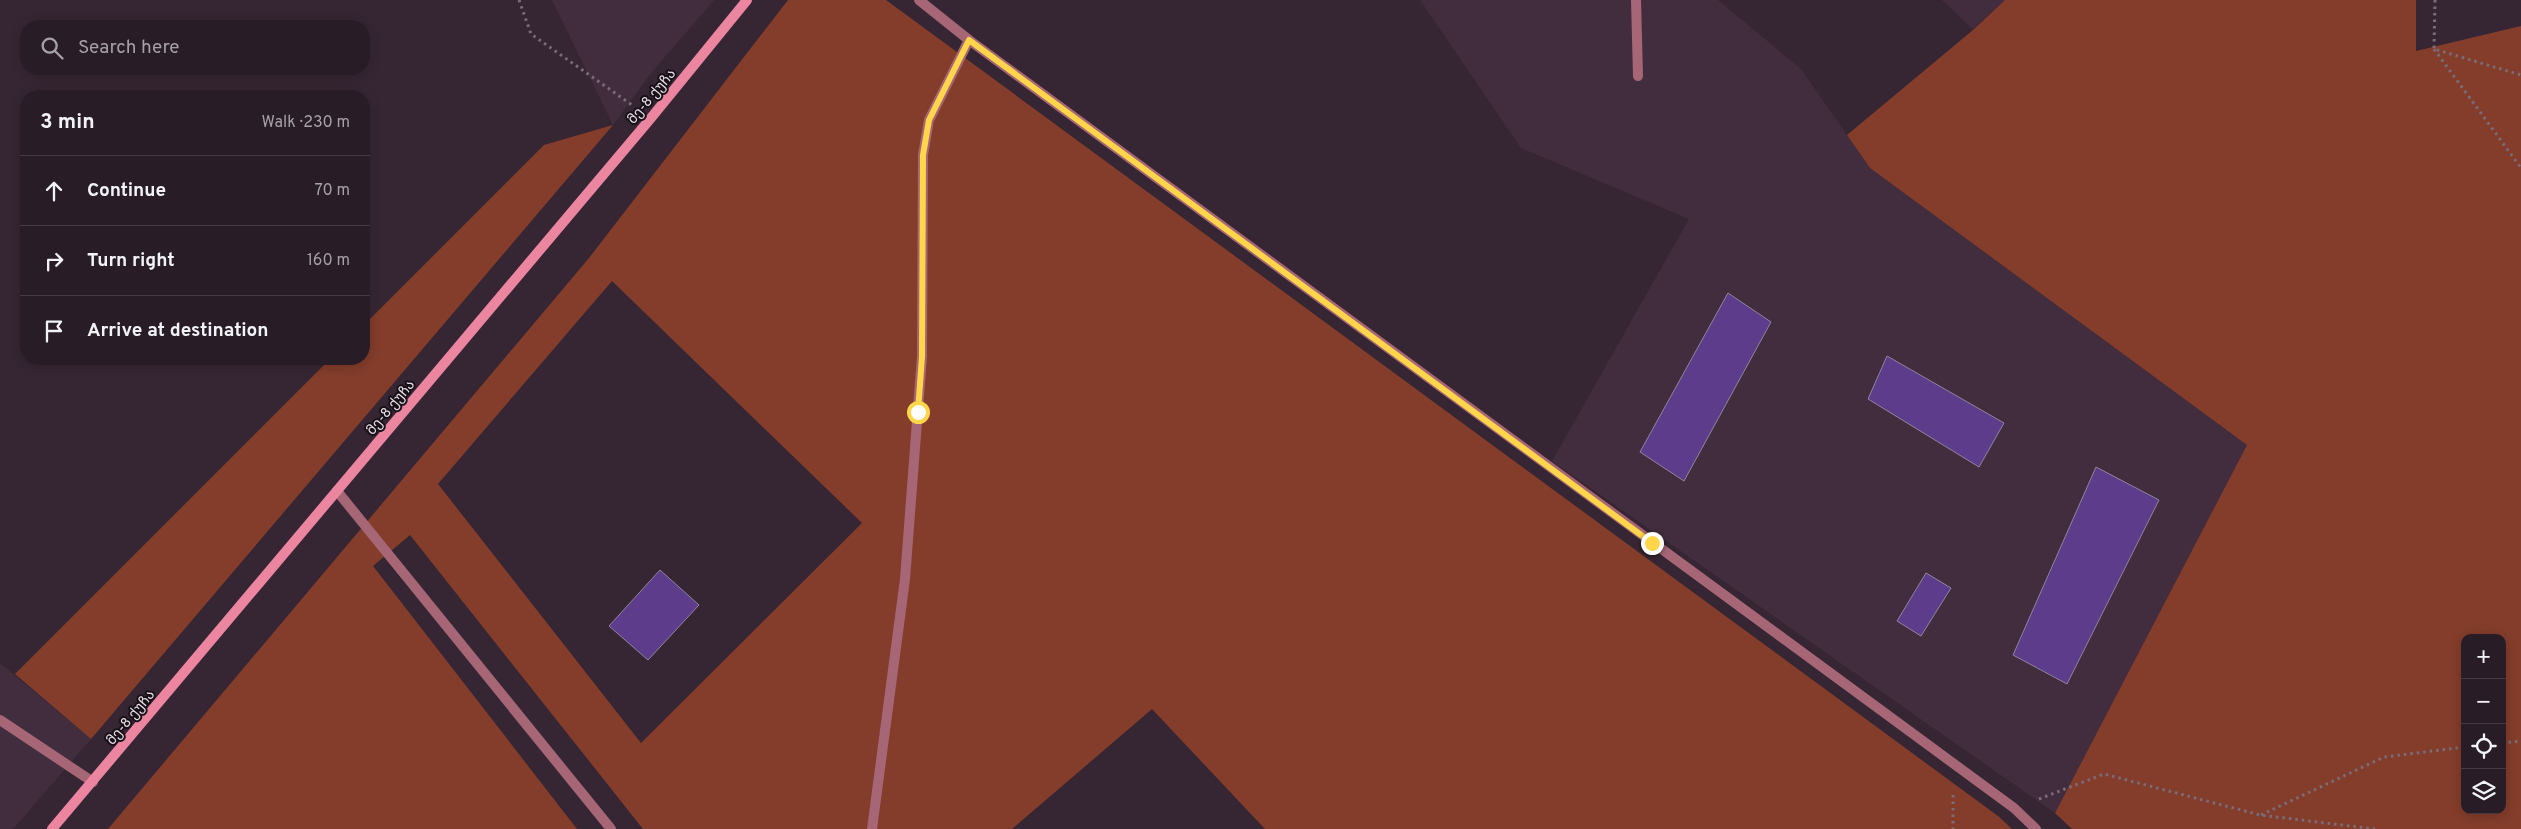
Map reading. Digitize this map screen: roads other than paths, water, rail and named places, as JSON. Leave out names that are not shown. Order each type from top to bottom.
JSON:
[{"type":"street","name":"მე-8 ქუჩა","points":[[52,829],[94,782],[651,118],[747,0]]},
{"type":"street","points":[[919,0],[969,40],[1953,766],[2014,808],[2036,829]]},
{"type":"street","points":[[1636,0],[1638,76]]},
{"type":"street","points":[[872,829],[906,570],[922,356],[923,155],[929,120],[969,40]]},
{"type":"street","points":[[337,491],[611,829]]},
{"type":"street","points":[[0,720],[94,782]]}]
